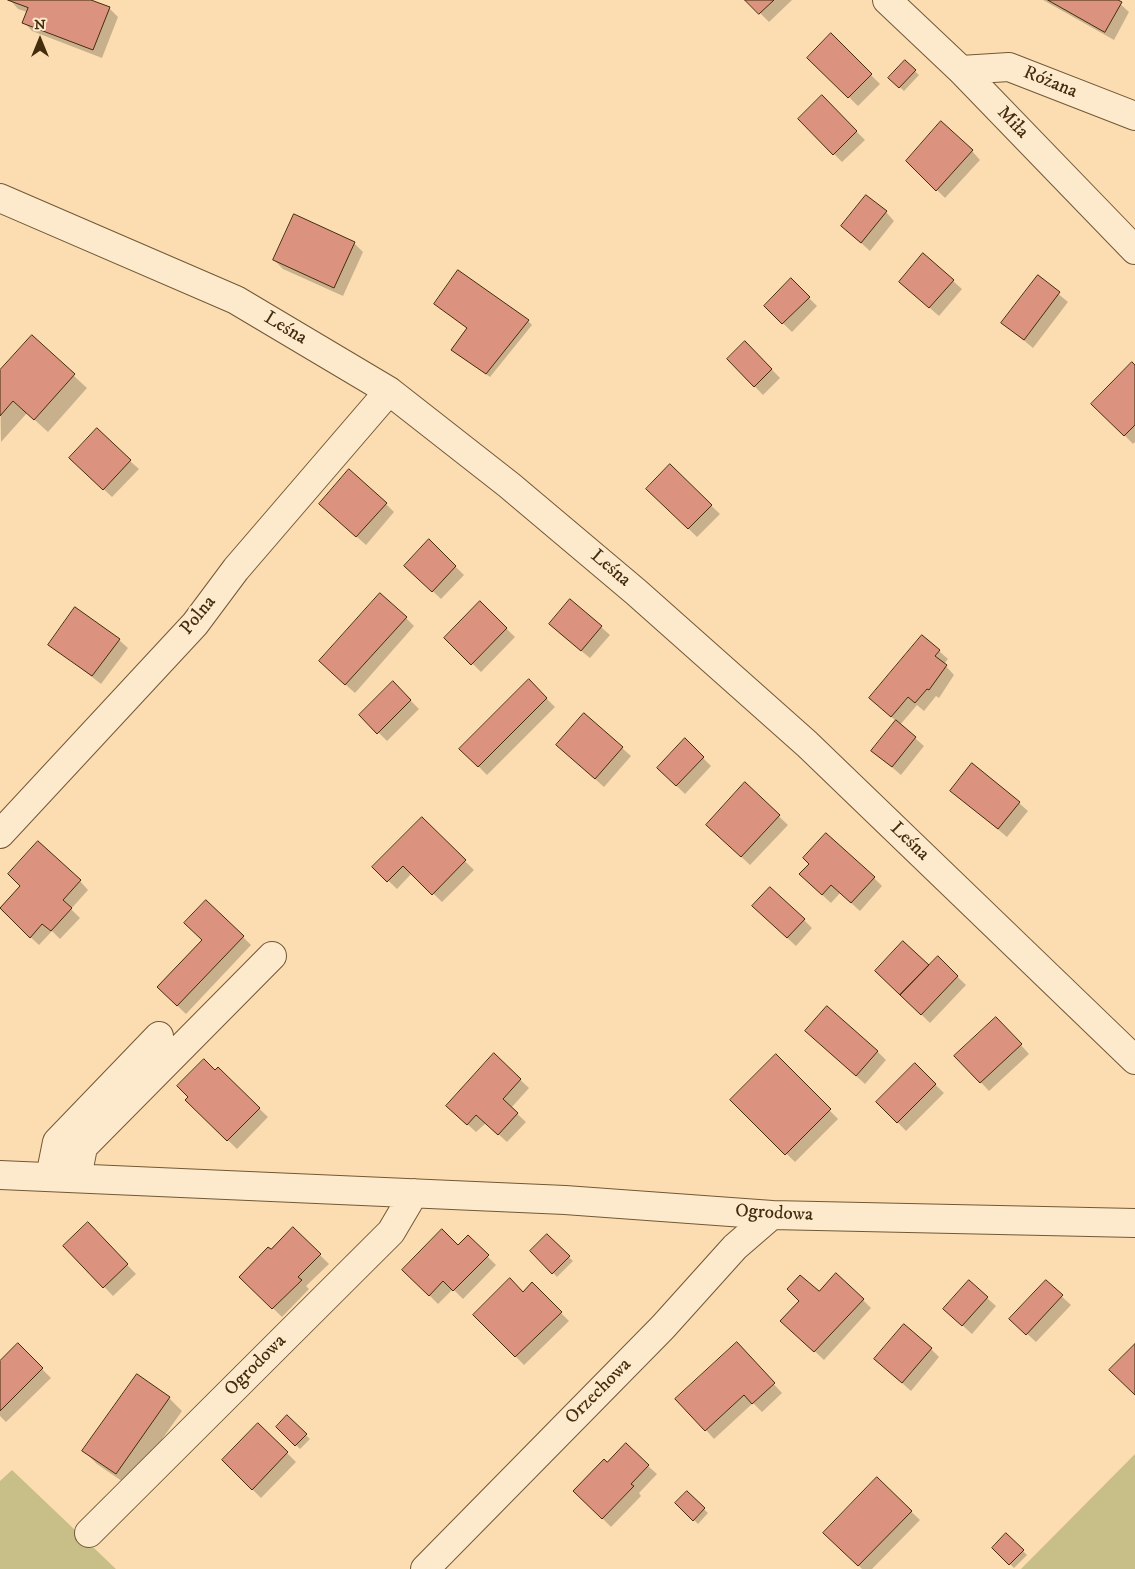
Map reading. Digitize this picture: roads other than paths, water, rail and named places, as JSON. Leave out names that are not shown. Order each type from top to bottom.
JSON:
[{"type":"street","name":"Miła","points":[[887,0],[961,70],[1135,250]]},
{"type":"street","name":"Różana","points":[[961,70],[1009,67],[1135,116]]},
{"type":"street","name":"Leśna","points":[[0,198],[236,300],[389,391],[509,485],[636,592],[807,744],[1135,1060]]},
{"type":"street","name":"Polna","points":[[0,834],[195,624],[236,570],[389,391]]},
{"type":"street","points":[[77,1178],[83,1147],[272,956]]},
{"type":"street","points":[[50,1177],[57,1142],[159,1036]]},
{"type":"street","name":"Ogrodowa","points":[[0,1175],[565,1200],[772,1215],[1135,1223]]},
{"type":"street","name":"Ogrodowa","points":[[89,1532],[391,1232],[414,1193]]},
{"type":"street","name":"Orzechowa","points":[[425,1569],[663,1327],[735,1248],[772,1215]]}]
